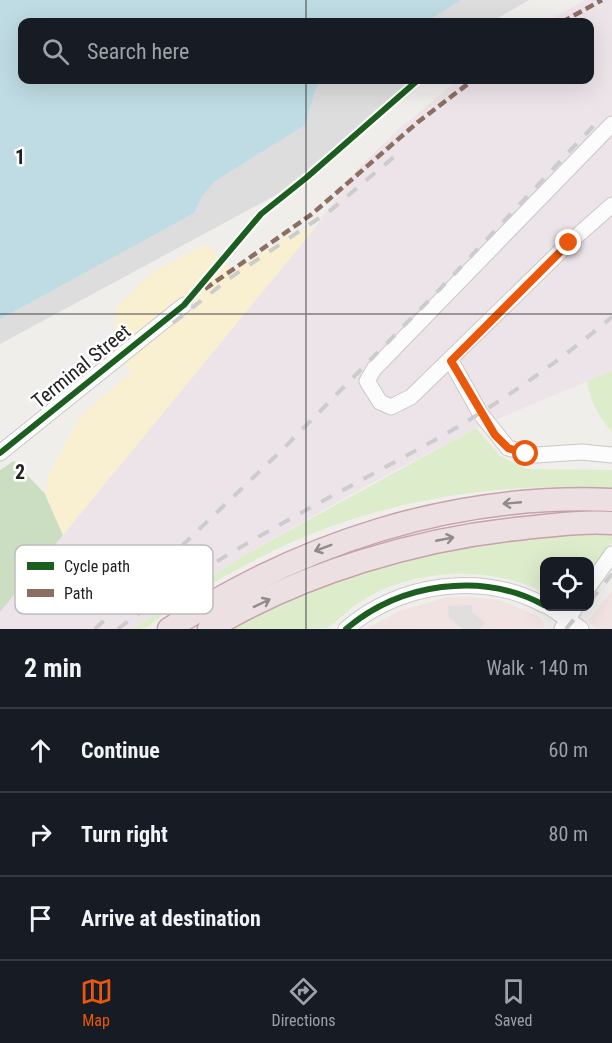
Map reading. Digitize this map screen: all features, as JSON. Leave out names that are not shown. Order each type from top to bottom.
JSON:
[{"type":"highway","points":[[209,629],[296,587],[396,551],[571,512],[612,500]]},
{"type":"highway","points":[[213,602],[245,582],[323,547],[409,521],[495,505],[571,512],[612,524]]},
{"type":"highway","points":[[169,629],[193,614]]},
{"type":"street","points":[[612,124],[374,369],[367,381],[380,402],[391,407],[399,405],[451,361],[569,243],[612,205]]},
{"type":"street","name":"Terminal Street","points":[[0,453],[184,305]]},
{"type":"street","points":[[451,361],[480,413],[508,448],[536,455],[582,452],[612,455]]},
{"type":"street","points":[[594,579],[612,554]]},
{"type":"street","points":[[346,629],[383,604],[417,591],[437,587],[493,588],[516,593],[540,603]]},
{"type":"street","points":[[555,611],[572,621]]},
{"type":"shaded area","points":[[585,0],[612,0],[612,371],[476,428],[355,492],[213,575],[213,545],[55,545],[314,229],[358,168],[401,127],[453,84],[594,84],[594,18],[554,18]]},
{"type":"shaded area","points":[[612,591],[612,629],[597,629],[587,621]]},
{"type":"shaded area","points":[[15,594],[15,614],[155,614],[132,629],[0,629],[0,612]]},
{"type":"shaded area","points":[[448,597],[502,601],[536,615],[543,621],[544,628],[366,629],[399,611]]},
{"type":"shaded area","points":[[472,605],[472,612],[485,623],[480,629],[463,629],[449,618],[448,606]]},
{"type":"green space","points":[[612,371],[612,432],[596,409],[587,381]]},
{"type":"green space","points":[[476,428],[500,456],[526,469],[612,470],[612,488],[528,488],[486,491],[403,505],[362,516],[283,546],[213,583],[213,575],[241,557]]},
{"type":"green space","points":[[14,461],[45,494],[63,535],[55,545],[15,545],[15,594],[0,612],[0,470]]},
{"type":"green space","points":[[572,532],[612,536],[612,542],[594,565],[594,557],[540,557],[540,590],[499,577],[475,574],[427,577],[403,582],[381,591],[356,605],[327,628],[231,629],[288,598],[310,589],[439,549]]},
{"type":"green space","points":[[155,614],[164,614],[150,625],[141,629],[132,629]]},
{"type":"sand","points":[[314,229],[63,535],[45,494],[49,474],[81,415],[131,373],[114,345],[116,308],[153,272],[206,244],[234,271],[287,236]]},
{"type":"water","points":[[0,0],[487,0],[458,18],[18,18],[18,84],[373,84],[299,148],[0,336]]},
{"type":"pier","points":[[461,0],[529,0],[498,18],[432,18]]},
{"type":"pier","points":[[319,84],[408,84],[302,178],[278,194],[0,344],[0,319],[194,213],[202,196],[215,181],[305,125]]},
{"type":"railway","points":[[183,545],[282,450],[440,289],[600,119]]},
{"type":"railway","points":[[173,323],[230,278],[331,210],[395,156]]},
{"type":"railway","points":[[213,564],[280,524],[449,432],[492,406],[533,378],[612,317]]},
{"type":"railway","points":[[594,596],[612,574]]},
{"type":"railway","points":[[566,629],[581,611]]},
{"type":"railway","points":[[95,629],[111,614]]},
{"type":"railway","points":[[118,629],[138,614]]},
{"type":"marked path","points":[[569,18],[602,0]]},
{"type":"marked path","points":[[205,289],[312,214],[418,122],[468,84]]},
{"type":"cycle path","points":[[0,453],[184,305],[261,214],[306,178],[413,84]]},
{"type":"cycle path","points":[[346,629],[367,613],[391,601],[416,592],[442,587],[494,588],[520,594],[540,603]]},
{"type":"route","points":[[526,454],[508,448],[495,435],[451,361],[569,243]]}]
